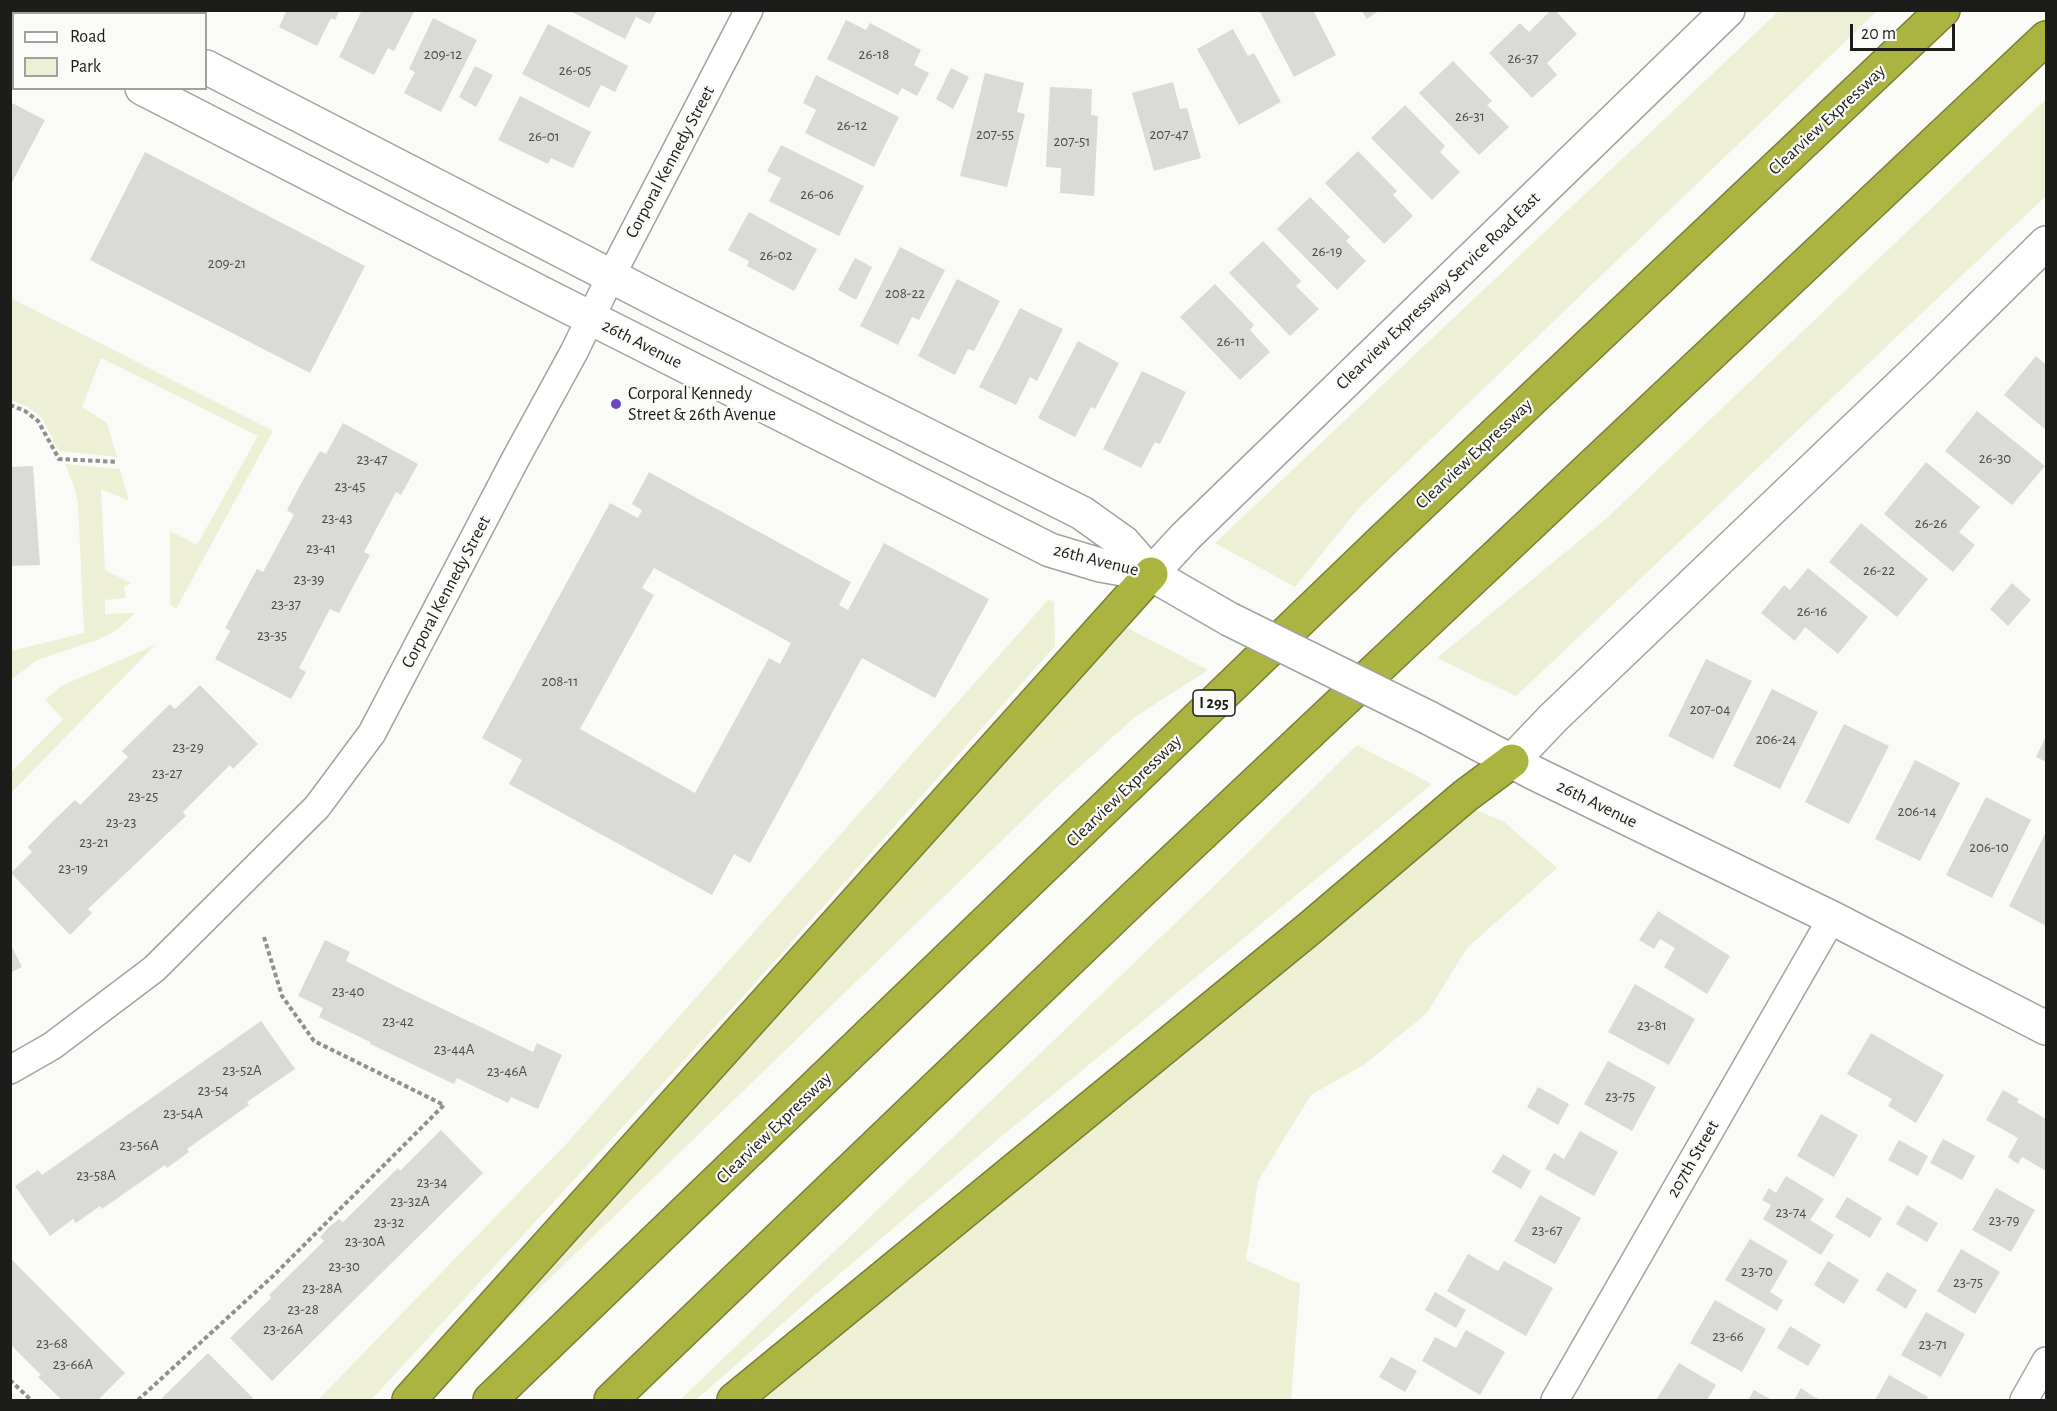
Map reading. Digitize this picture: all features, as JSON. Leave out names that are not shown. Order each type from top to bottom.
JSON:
[{"type":"highway","name":"Clearview Expressway","points":[[490,1401],[1381,542],[1943,10]]},
{"type":"highway","points":[[611,1401],[1135,897],[2046,38]]},
{"type":"highway","points":[[409,1401],[1151,574]]},
{"type":"highway","points":[[734,1401],[1310,928],[1465,796],[1512,761]]},
{"type":"street","name":"Corporal Kennedy Street","points":[[10,1070],[52,1046],[154,969],[317,807],[372,733],[591,318],[749,10]]},
{"type":"street","name":"Clearview Expressway Service Road East","points":[[1151,574],[1193,529],[1728,10]]},
{"type":"street","name":"26th Avenue","points":[[207,68],[611,276],[1082,513],[1124,543],[1151,574],[1229,619],[1832,918],[2046,1028]]},
{"type":"street","name":"26th Avenue","points":[[146,90],[1050,550],[1100,565],[1151,574]]},
{"type":"street","points":[[1512,761],[1553,718],[1922,365],[2046,243]]},
{"type":"street","name":"207th Street","points":[[1555,1401],[1832,918]]},
{"type":"street","points":[[2024,1401],[2046,1360]]},
{"type":"path","points":[[10,405],[25,411],[38,421],[59,459],[118,462]]},
{"type":"path","points":[[138,1401],[273,1276],[444,1106],[314,1041],[282,996],[264,937]]},
{"type":"path","points":[[10,1380],[32,1401]]},
{"type":"green space","points":[[1779,11],[1877,11],[1358,509],[1295,587],[1215,543]]},
{"type":"green space","points":[[2046,99],[2046,196],[1516,696],[1437,658],[1608,517]]},
{"type":"green space","points":[[11,298],[273,431],[176,609],[170,604],[170,531],[197,545],[258,436],[101,358],[82,407],[107,423],[117,457],[59,451],[42,418],[28,407],[11,400]]},
{"type":"green space","points":[[65,464],[120,469],[129,501],[101,489],[105,570],[131,583],[124,587],[126,598],[105,600],[105,614],[135,613],[117,630],[97,640],[37,660],[11,680],[11,651],[84,633],[78,504]]},
{"type":"green space","points":[[1049,599],[1054,602],[1055,646],[748,991],[371,1400],[318,1400],[567,1143]]},
{"type":"green space","points":[[1122,625],[1208,670],[1135,717],[1056,788],[447,1378]]},
{"type":"green space","points":[[155,645],[11,793],[11,772],[63,719],[45,700],[61,686]]},
{"type":"green space","points":[[1357,745],[1432,784],[1002,1136],[817,1293],[696,1400],[680,1400],[1214,886]]},
{"type":"green space","points":[[1466,806],[1503,821],[1557,868],[1467,948],[1427,1013],[1365,1064],[1311,1095],[1258,1181],[1246,1260],[1300,1284],[1291,1400],[763,1400]]},
{"type":"building","points":[[287,10],[340,10],[335,20],[331,18],[317,46],[279,27]]},
{"type":"building","points":[[362,10],[415,10],[394,51],[388,48],[374,75],[339,57]]},
{"type":"building","points":[[568,10],[657,10],[650,24],[636,17],[625,39]]},
{"type":"building","points":[[1259,10],[1313,10],[1336,55],[1294,77]]},
{"type":"building","points":[[1361,10],[1380,10],[1367,19]]},
{"type":"building","points":[[1551,10],[1555,10],[1577,34],[1547,63],[1557,75],[1532,98],[1489,53],[1520,23],[1529,32]]},
{"type":"building","points":[[433,18],[477,40],[441,112],[404,93],[415,72],[409,69]]},
{"type":"building","points":[[846,20],[866,30],[870,23],[921,50],[914,65],[929,73],[917,96],[902,88],[898,95],[827,59]]},
{"type":"building","points":[[548,24],[628,66],[615,92],[601,85],[589,108],[522,74]]},
{"type":"building","points":[[1233,29],[1248,56],[1254,53],[1281,102],[1239,125],[1197,49]]},
{"type":"building","points":[[1453,61],[1492,101],[1487,105],[1509,127],[1479,155],[1419,93]]},
{"type":"building","points":[[475,66],[493,75],[476,107],[459,97]]},
{"type":"building","points":[[951,68],[969,77],[953,109],[936,99]]},
{"type":"building","points":[[985,73],[1024,83],[1017,112],[1025,114],[1007,187],[960,176]]},
{"type":"building","points":[[816,75],[899,117],[874,167],[805,133],[816,110],[803,103]]},
{"type":"building","points":[[1173,82],[1180,109],[1187,108],[1201,158],[1154,171],[1132,93]]},
{"type":"building","points":[[1050,87],[1092,89],[1091,115],[1098,116],[1094,196],[1060,193],[1061,168],[1046,167]]},
{"type":"building","points":[[520,96],[591,132],[573,168],[551,158],[548,164],[498,140]]},
{"type":"building","points":[[10,102],[45,120],[10,186]]},
{"type":"building","points":[[1405,105],[1445,146],[1440,152],[1460,172],[1432,200],[1371,138]]},
{"type":"building","points":[[781,145],[864,186],[839,236],[769,201],[781,178],[767,171]]},
{"type":"building","points":[[1358,151],[1397,191],[1393,195],[1413,216],[1384,244],[1325,183]]},
{"type":"building","points":[[145,152],[365,266],[310,373],[90,260]]},
{"type":"building","points":[[1310,197],[1350,237],[1346,241],[1366,261],[1337,290],[1277,229]]},
{"type":"building","points":[[749,212],[817,249],[794,291],[747,266],[749,261],[728,250]]},
{"type":"building","points":[[1263,241],[1301,281],[1296,286],[1319,309],[1290,336],[1229,273]]},
{"type":"building","points":[[900,247],[945,270],[919,320],[912,317],[898,345],[860,326]]},
{"type":"building","points":[[855,258],[872,267],[856,300],[838,290]]},
{"type":"building","points":[[957,279],[1000,301],[974,351],[968,349],[955,375],[918,356]]},
{"type":"building","points":[[1215,284],[1254,325],[1250,330],[1270,352],[1240,380],[1180,317]]},
{"type":"building","points":[[1020,308],[1063,329],[1037,381],[1030,377],[1016,405],[979,387]]},
{"type":"building","points":[[1078,341],[1119,363],[1095,409],[1091,407],[1075,437],[1038,418]]},
{"type":"building","points":[[2036,356],[2046,365],[2046,430],[2004,395]]},
{"type":"building","points":[[1142,371],[1186,392],[1160,444],[1155,442],[1141,468],[1103,449]]},
{"type":"building","points":[[1977,411],[2045,466],[2012,505],[1945,451]]},
{"type":"building","points":[[343,423],[418,464],[401,495],[396,492],[364,552],[370,555],[339,613],[330,609],[299,668],[306,672],[291,699],[215,659],[230,631],[225,628],[257,569],[263,572],[294,515],[287,510],[303,480],[320,451],[326,454]]},
{"type":"building","points":[[1926,462],[1980,507],[1959,532],[1975,545],[1953,572],[1884,514]]},
{"type":"building","points":[[33,466],[40,565],[10,566],[10,467]]},
{"type":"building","points":[[649,472],[851,582],[839,605],[848,610],[884,543],[989,599],[935,698],[862,658],[750,863],[734,854],[712,895],[509,784],[522,760],[482,738],[610,503],[638,518],[642,510],[632,504]],"holes":[[[654,568],[791,643],[780,664],[769,658],[695,793],[580,729],[654,595],[642,588]]]},
{"type":"building","points":[[1861,523],[1928,579],[1897,617],[1829,562]]},
{"type":"building","points":[[1808,568],[1868,617],[1838,654],[1805,627],[1795,641],[1761,613],[1784,585],[1790,590]]},
{"type":"building","points":[[2012,583],[2031,600],[2008,626],[1990,609]]},
{"type":"building","points":[[1706,659],[1752,681],[1713,759],[1668,736]]},
{"type":"building","points":[[200,685],[258,744],[233,769],[230,765],[183,812],[186,816],[88,909],[92,913],[70,935],[11,873],[32,852],[28,847],[52,822],[75,800],[80,805],[128,757],[122,751],[170,704],[175,709]]},
{"type":"building","points":[[1772,689],[1818,712],[1780,789],[1733,766]]},
{"type":"building","points":[[1844,724],[1889,746],[1849,824],[1805,802]]},
{"type":"building","points":[[2046,736],[2046,762],[2036,757]]},
{"type":"building","points":[[1915,760],[1960,783],[1920,861],[1875,839]]},
{"type":"building","points":[[1986,797],[2031,820],[1992,898],[1946,875]]},
{"type":"building","points":[[2046,832],[2046,926],[2009,906]]},
{"type":"building","points":[[1658,911],[1730,956],[1707,994],[1664,967],[1675,948],[1660,939],[1654,949],[1639,940]]},
{"type":"building","points":[[325,940],[350,952],[346,961],[397,987],[533,1052],[537,1043],[562,1055],[538,1109],[511,1097],[508,1103],[457,1078],[454,1084],[319,1017],[323,1008],[298,996]]},
{"type":"building","points":[[10,943],[22,967],[10,973]]},
{"type":"building","points":[[1635,984],[1695,1019],[1669,1065],[1608,1032]]},
{"type":"building","points":[[261,1021],[295,1069],[247,1102],[249,1105],[187,1149],[189,1152],[167,1168],[165,1165],[102,1209],[100,1206],[76,1223],[73,1219],[50,1236],[15,1186],[38,1170],[42,1175]]},
{"type":"building","points":[[1871,1033],[1944,1075],[1916,1123],[1888,1106],[1892,1099],[1847,1074]]},
{"type":"building","points":[[1608,1061],[1656,1087],[1632,1131],[1584,1104]]},
{"type":"building","points":[[1538,1087],[1569,1104],[1558,1125],[1527,1107]]},
{"type":"building","points":[[2003,1090],[2019,1099],[2017,1102],[2046,1119],[2046,1171],[2022,1157],[2018,1164],[2008,1157],[2018,1138],[1986,1120]]},
{"type":"building","points":[[1821,1114],[1858,1135],[1834,1177],[1797,1156]]},
{"type":"building","points":[[441,1130],[483,1173],[272,1381],[230,1338],[271,1298],[269,1295],[324,1241],[320,1237],[329,1227],[339,1219],[343,1222],[398,1168],[400,1171]]},
{"type":"building","points":[[1580,1131],[1618,1152],[1594,1196],[1545,1169],[1554,1153],[1564,1159]]},
{"type":"building","points":[[1943,1139],[1975,1156],[1962,1180],[1930,1163]]},
{"type":"building","points":[[1899,1140],[1928,1156],[1918,1176],[1888,1160]]},
{"type":"building","points":[[1503,1154],[1531,1171],[1521,1189],[1492,1172]]},
{"type":"building","points":[[1786,1176],[1824,1199],[1810,1220],[1834,1235],[1821,1255],[1763,1219],[1771,1205],[1762,1200],[1769,1188],[1776,1193]]},
{"type":"building","points":[[1996,1188],[2035,1210],[2011,1252],[1972,1230]]},
{"type":"building","points":[[1540,1195],[1581,1218],[1555,1264],[1514,1241]]},
{"type":"building","points":[[1847,1197],[1882,1218],[1870,1238],[1835,1217]]},
{"type":"building","points":[[1907,1205],[1938,1223],[1927,1242],[1896,1224]]},
{"type":"building","points":[[1750,1239],[1788,1261],[1770,1292],[1783,1300],[1777,1311],[1725,1280]]},
{"type":"building","points":[[1961,1249],[2000,1272],[1975,1314],[1937,1291]]},
{"type":"building","points":[[1468,1254],[1498,1271],[1504,1261],[1553,1288],[1526,1336],[1447,1291]]},
{"type":"building","points":[[10,1258],[125,1373],[98,1400],[62,1400],[38,1377],[41,1375],[10,1344]]},
{"type":"building","points":[[1828,1261],[1859,1280],[1844,1304],[1814,1285]]},
{"type":"building","points":[[1887,1272],[1917,1290],[1906,1309],[1876,1290]]},
{"type":"building","points":[[1435,1292],[1466,1310],[1456,1328],[1425,1310]]},
{"type":"building","points":[[1715,1300],[1766,1329],[1742,1372],[1690,1343]]},
{"type":"building","points":[[1926,1312],[1965,1334],[1941,1377],[1901,1355]]},
{"type":"building","points":[[1790,1326],[1821,1345],[1808,1366],[1777,1348]]},
{"type":"building","points":[[1466,1330],[1505,1352],[1480,1395],[1422,1361],[1435,1337],[1456,1348]]},
{"type":"building","points":[[208,1353],[253,1398],[251,1400],[164,1400],[162,1398]]},
{"type":"building","points":[[1391,1357],[1417,1371],[1405,1392],[1379,1377]]},
{"type":"building","points":[[1679,1363],[1716,1385],[1707,1400],[1656,1400]]},
{"type":"building","points":[[1889,1375],[1928,1397],[1926,1400],[1875,1400]]},
{"type":"building","points":[[1801,1388],[1811,1395],[1821,1400],[1794,1400]]},
{"type":"building","points":[[1754,1390],[1772,1400],[1748,1400]]},
{"type":"place","name":"Corporal Kennedy Street & 26th Avenue","points":[[616,404]]}]
